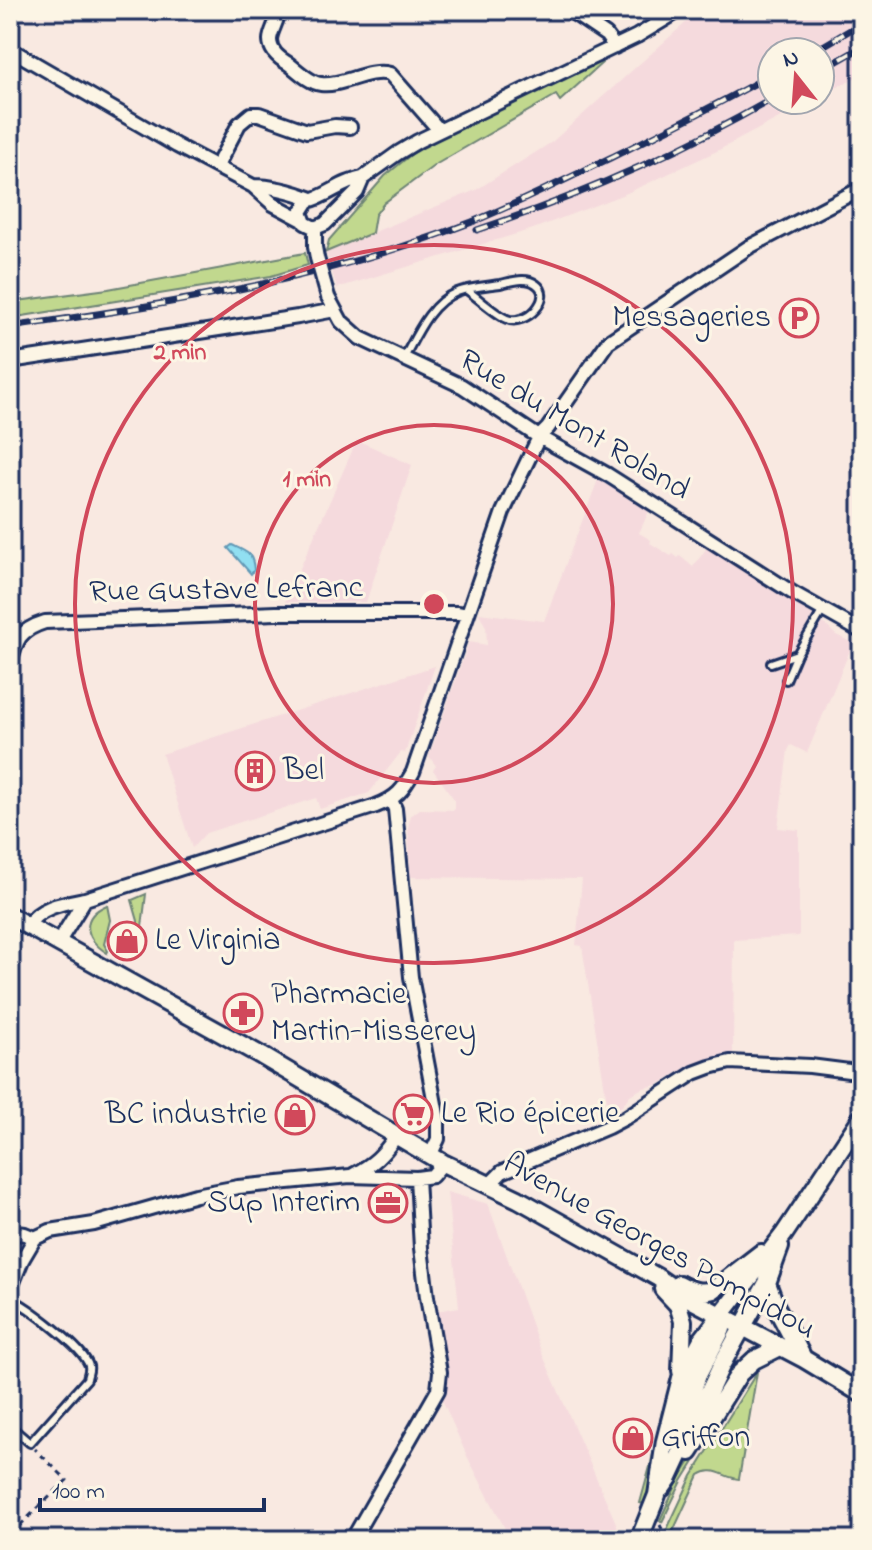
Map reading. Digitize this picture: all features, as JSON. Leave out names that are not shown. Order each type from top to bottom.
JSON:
[{"type":"main road","name":"Avenue Georges Pompidou","points":[[10,916],[314,1086],[436,1159],[657,1277],[686,1297],[804,1359],[862,1394]]},
{"type":"main road","points":[[681,1378],[701,1341],[784,1234],[862,1117]]},
{"type":"main road","points":[[657,1277],[692,1290],[713,1290],[784,1234]]},
{"type":"main road","points":[[657,1495],[669,1478],[708,1392],[767,1283],[784,1234]]},
{"type":"main road","points":[[639,1540],[657,1495],[665,1441],[681,1378],[683,1321],[678,1305],[657,1277]]},
{"type":"main road","points":[[767,1283],[776,1307],[804,1359]]},
{"type":"main road","points":[[669,1478],[675,1442],[698,1375],[722,1329],[721,1315]]},
{"type":"main road","points":[[669,1478],[681,1467],[739,1374],[754,1360],[780,1347]]},
{"type":"street","points":[[279,10],[270,42],[279,58],[318,84],[376,73],[390,74],[439,130]]},
{"type":"street","points":[[569,10],[606,35],[615,47]]},
{"type":"street","points":[[363,178],[357,192],[322,226],[308,226],[303,220],[302,208],[308,201],[350,180],[363,178],[398,153],[439,130],[615,47],[680,10]]},
{"type":"street","points":[[10,49],[177,146],[253,186],[273,204],[303,220]]},
{"type":"street","points":[[217,166],[239,124],[251,114],[307,131],[350,127]]},
{"type":"street","points":[[253,186],[266,186],[321,200],[328,207],[327,221]]},
{"type":"street","points":[[27,926],[42,911],[391,800],[413,772],[503,512],[539,437],[608,342],[749,247],[862,188]]},
{"type":"street","name":"Rue du Mont Roland","points":[[315,228],[317,258],[328,297],[341,321],[360,338],[462,386],[539,437],[608,475],[793,593],[862,632]]},
{"type":"street","points":[[10,361],[335,310]]},
{"type":"street","name":"Rue Gustave Lefranc","points":[[10,665],[20,635],[45,622],[276,613],[467,615]]},
{"type":"street","points":[[10,1290],[35,1238],[50,1231],[94,1224],[217,1191],[350,1176],[432,1176],[438,1120],[411,977],[395,809],[391,800]]},
{"type":"street","points":[[58,943],[85,899]]},
{"type":"street","points":[[489,1185],[502,1172],[625,1118],[694,1073],[710,1067],[730,1062],[849,1071]]},
{"type":"street","points":[[350,1176],[371,1165],[396,1136]]},
{"type":"street","points":[[352,1540],[438,1390],[440,1381],[421,1248],[417,1178]]},
{"type":"street","points":[[10,1232],[35,1238]]},
{"type":"lane","points":[[404,358],[423,324],[441,302],[459,291],[525,280],[537,284],[542,292],[536,310],[517,321],[507,319],[467,290]]},
{"type":"lane","points":[[786,680],[797,654],[823,610]]},
{"type":"lane","points":[[771,663],[797,654]]},
{"type":"lane","points":[[10,1298],[55,1329],[89,1365],[87,1379],[30,1443],[10,1426]]},
{"type":"path","points":[[11,1534],[67,1480],[30,1443]]},
{"type":"shaded area","points":[[700,10],[862,10],[862,74],[836,88],[836,36],[756,36],[756,116],[783,116],[715,152],[627,193],[533,229],[337,288],[326,252],[476,190],[552,142]]},
{"type":"shaded area","points":[[357,440],[412,465],[366,602],[285,602]]},
{"type":"shaded area","points":[[599,477],[650,509],[639,533],[651,540],[650,543],[671,556],[680,556],[693,567],[708,546],[814,614],[836,635],[853,643],[807,753],[791,745],[788,750],[778,828],[799,830],[799,936],[734,940],[733,1053],[689,1066],[657,1085],[643,1088],[609,1114],[582,946],[576,945],[582,879],[410,877],[408,828],[411,815],[420,809],[454,810],[454,799],[433,770],[436,766],[429,756],[469,642],[487,645],[486,627],[479,613],[544,621]]},
{"type":"shaded area","points":[[435,666],[405,753],[401,752],[369,793],[320,809],[316,798],[206,833],[192,848],[162,754]]},
{"type":"shaded area","points":[[447,1192],[488,1204],[541,1351],[619,1530],[615,1540],[511,1540],[467,1456],[441,1397],[447,1375],[437,1311],[459,1307]]},
{"type":"green space","points":[[601,60],[602,63],[560,101],[556,95],[435,165],[384,203],[375,215],[372,233],[326,252],[329,240],[385,176],[413,153]]},
{"type":"green space","points":[[305,253],[308,265],[271,276],[10,318],[10,302],[108,289]]},
{"type":"green space","points":[[146,894],[142,927],[138,926],[132,900]]},
{"type":"green space","points":[[107,905],[110,920],[104,944],[107,953],[94,941],[88,928],[92,916]]},
{"type":"green space","points":[[757,1372],[739,1479],[709,1471],[699,1475],[669,1540],[662,1540],[692,1476]]},
{"type":"green space","points":[[737,1386],[740,1388],[682,1481],[662,1522],[660,1520],[679,1479]]},
{"type":"green space","points":[[662,1411],[666,1411],[656,1464],[644,1504],[640,1503]]},
{"type":"water","points":[[232,545],[251,556],[254,570],[251,574],[228,548]]},
{"type":"railway","points":[[836,38],[862,23]]},
{"type":"railway","points":[[836,62],[862,47]]},
{"type":"railway","points":[[10,327],[244,288],[359,260],[416,242],[472,222],[541,191],[756,83]]},
{"type":"railway","points":[[477,230],[628,172],[756,108]]},
{"type":"place","name":"Messageries","points":[[799,318]]},
{"type":"place","name":"Bel","points":[[255,771]]},
{"type":"place","name":"Le Virginia","points":[[127,941]]},
{"type":"place","name":"Pharmacie Martin-Misserey","points":[[243,1013]]},
{"type":"place","name":"Le Rio épicerie","points":[[413,1114]]},
{"type":"place","name":"BC industrie","points":[[295,1115]]},
{"type":"place","name":"Sup Interim","points":[[388,1203]]},
{"type":"place","name":"Griffon","points":[[633,1438]]}]
